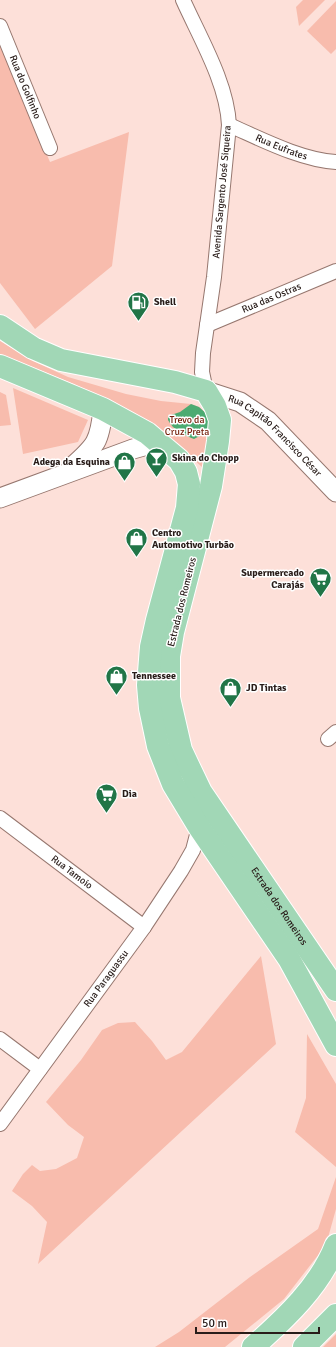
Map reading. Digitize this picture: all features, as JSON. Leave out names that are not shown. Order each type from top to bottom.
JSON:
[{"type":"main road","points":[[0,326],[33,348],[61,360],[175,382],[206,391]]},
{"type":"main road","name":"Estrada dos Romeiros","points":[[0,366],[103,409],[146,433],[179,460],[186,472],[189,484],[186,508],[151,648],[148,685],[150,708],[158,746],[173,784],[199,827],[289,959],[336,1045]]},
{"type":"main road","name":"Estrada dos Romeiros","points":[[206,391],[215,406],[220,420],[211,486],[173,632],[169,656],[169,698],[176,731],[181,750],[201,792],[336,990]]},
{"type":"main road","points":[[253,1347],[294,1309],[317,1280],[336,1245]]},
{"type":"main road","points":[[304,1347],[336,1315]]},
{"type":"street","name":"Avenida Sargento José Siqueira","points":[[183,0],[219,78],[228,104],[230,125],[214,277],[202,372],[206,391]]},
{"type":"street","name":"Rua do Golfinho","points":[[0,26],[50,148]]},
{"type":"street","name":"Rua Eufrates","points":[[230,125],[287,150],[327,162],[336,162]]},
{"type":"street","name":"Rua das Ostras","points":[[207,325],[336,271]]},
{"type":"street","name":"Rua Capitão Francisco César","points":[[206,391],[240,402],[268,421],[336,492]]},
{"type":"street","points":[[67,472],[89,452],[98,439],[103,409]]},
{"type":"street","points":[[0,498],[132,448],[158,442]]},
{"type":"street","name":"Rua Tamoio","points":[[0,818],[144,927]]},
{"type":"street","name":"Rua Paraguassu","points":[[0,1124],[144,927],[193,850],[199,827]]},
{"type":"street","points":[[0,1039],[40,1068]]},
{"type":"green space","points":[[303,0],[325,0],[299,26],[296,7]]},
{"type":"green space","points":[[336,1],[336,49],[331,54],[307,31]]},
{"type":"green space","points":[[0,45],[50,162],[129,132],[112,266],[35,329],[0,283]]},
{"type":"green space","name":"Trevo da Cruz Preta","points":[[0,341],[33,361],[68,377],[126,394],[161,401],[191,404],[199,407],[210,417],[211,466],[202,467],[179,447],[119,408],[74,384],[0,354]]},
{"type":"green space","points":[[13,388],[88,420],[78,442],[23,454]]},
{"type":"green space","points":[[0,392],[6,395],[11,425],[0,426]]},
{"type":"green space","points":[[261,956],[276,1044],[38,1264],[47,1222],[32,1206],[12,1191],[23,1174],[32,1165],[40,1171],[56,1169],[77,1158],[84,1137],[68,1125],[46,1102],[81,1060],[102,1030],[118,1023],[135,1022],[166,1060],[182,1052]]},
{"type":"green space","points":[[307,1034],[336,1084],[336,1167],[295,1132],[306,1098]]},
{"type":"green space","points":[[336,1177],[336,1209],[326,1245],[284,1299],[225,1347],[155,1347],[179,1332],[250,1277],[318,1229]]},
{"type":"green space","points":[[336,1334],[336,1347],[323,1347]]},
{"type":"shaded area","points":[[191,404],[199,407],[210,417],[211,427],[207,432],[194,439],[176,429],[168,420],[168,416],[180,412]]},
{"type":"place","name":"Shell","points":[[138,322]]},
{"type":"place","name":"Skina do Chopp","points":[[156,478]]},
{"type":"place","name":"Adega da Esquina","points":[[125,482]]},
{"type":"place","name":"Centro Automotivo Turbão","points":[[136,558]]},
{"type":"place","name":"Supermercado Carajás","points":[[320,598]]},
{"type":"place","name":"Tennessee","points":[[117,696]]},
{"type":"place","name":"JD Tintas","points":[[230,708]]},
{"type":"place","name":"Dia","points":[[106,814]]}]
